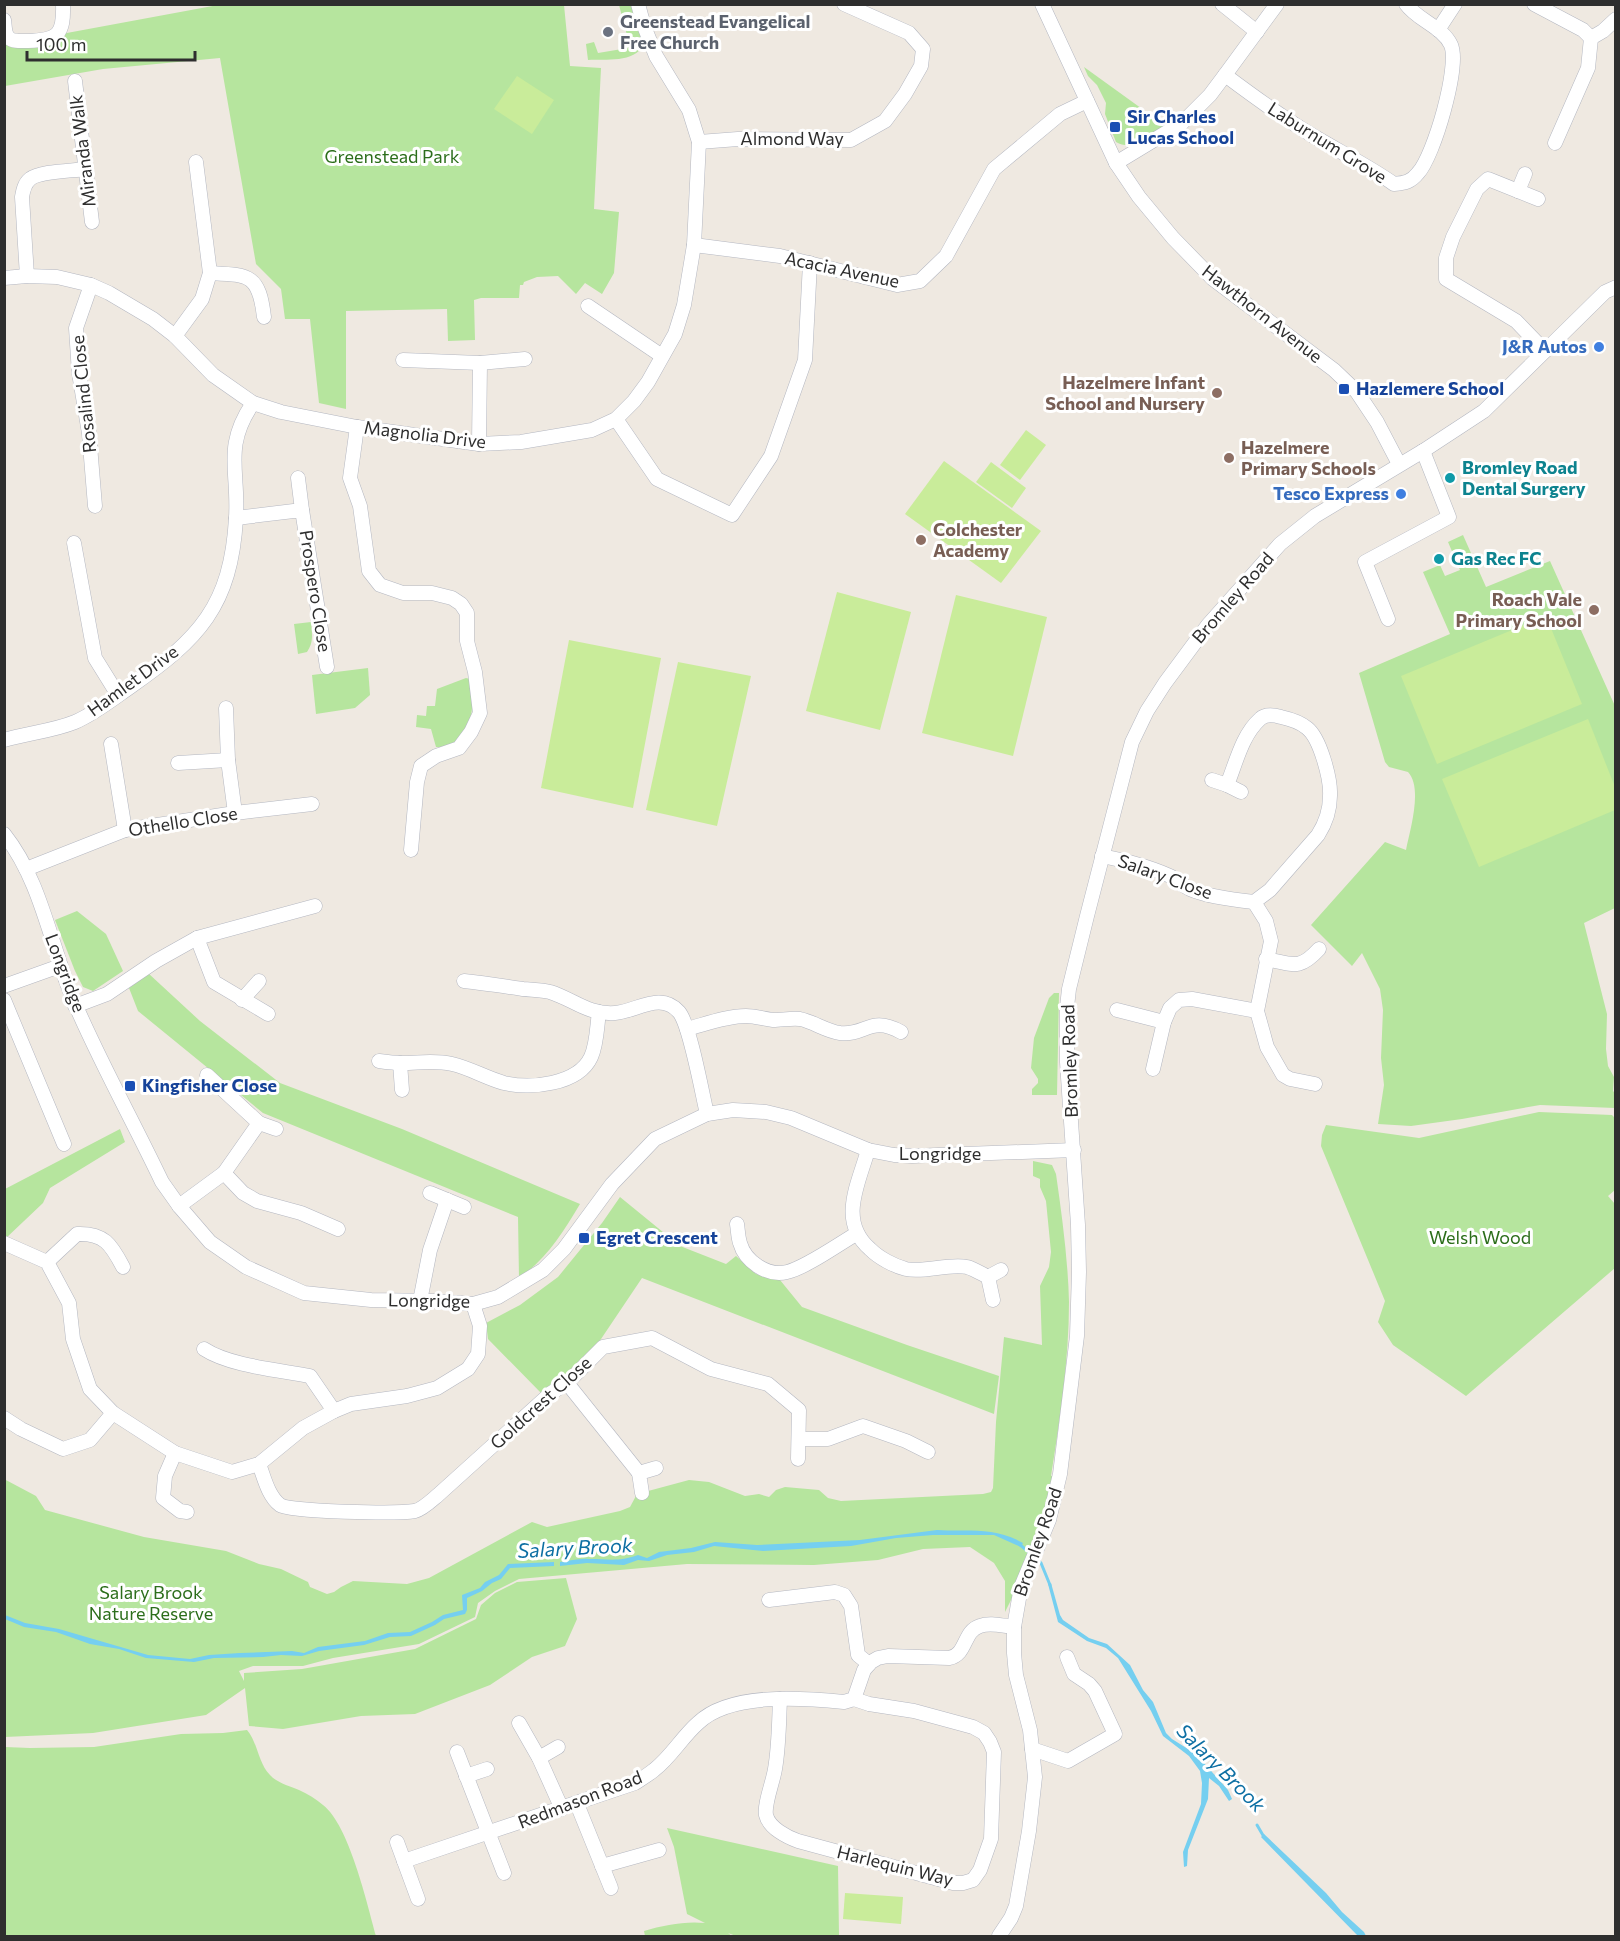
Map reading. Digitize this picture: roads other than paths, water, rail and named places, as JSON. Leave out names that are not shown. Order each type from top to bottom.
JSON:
[{"type":"street","points":[[4,20],[6,34],[12,40],[49,39],[60,31],[63,25],[63,4]]},
{"type":"street","name":"Magnolia Drive","points":[[4,278],[57,277],[91,285],[129,304],[175,336],[213,375],[253,404],[281,411],[357,427],[479,444],[521,442],[554,437],[592,429],[616,419],[634,401],[648,382],[675,334],[684,304],[694,244],[699,142],[689,110],[657,56],[644,26],[638,4]]},
{"type":"street","name":"Almond Way","points":[[699,142],[738,139],[851,140],[885,121],[905,94],[921,66],[922,49],[909,33],[844,4]]},
{"type":"street","name":"Hawthorn Avenue","points":[[1042,4],[1116,164],[1139,197],[1212,279],[1335,370],[1357,392],[1400,464]]},
{"type":"street","points":[[1222,4],[1257,32]]},
{"type":"street","points":[[1116,164],[1182,123],[1226,75],[1277,4]]},
{"type":"street","name":"Laburnum Grove","points":[[1226,75],[1277,114],[1312,136],[1371,168],[1394,184],[1408,182],[1420,172],[1437,137],[1454,57],[1450,44],[1438,30],[1420,18],[1406,4]]},
{"type":"street","points":[[1438,30],[1455,4]]},
{"type":"street","points":[[1534,4],[1583,30],[1591,38]]},
{"type":"street","points":[[1591,38],[1616,19]]},
{"type":"street","points":[[1555,143],[1588,68],[1591,38]]},
{"type":"street","name":"Miranda Walk","points":[[75,81],[92,222]]},
{"type":"street","name":"Acacia Avenue","points":[[694,244],[780,256],[897,285],[920,281],[946,256],[994,169],[1060,114],[1087,101]]},
{"type":"street","points":[[1550,117],[1564,122]]},
{"type":"street","points":[[175,336],[202,299],[210,273],[196,162]]},
{"type":"street","points":[[27,276],[22,197],[24,187],[30,179],[39,175],[85,169]]},
{"type":"street","points":[[1518,191],[1525,174]]},
{"type":"street","points":[[1538,199],[1488,179],[1477,189],[1463,216],[1446,258],[1446,279],[1516,321],[1545,351]]},
{"type":"street","points":[[616,419],[657,478],[732,515],[771,456],[805,360],[810,263]]},
{"type":"street","points":[[210,273],[237,274],[248,277],[255,284],[261,297],[264,317]]},
{"type":"street","points":[[1443,294],[1452,283]]},
{"type":"street","name":"Rosalind Close","points":[[91,285],[76,328],[95,506]]},
{"type":"street","name":"Bromley Road","points":[[999,1936],[1016,1906],[1027,1850],[1035,1777],[1030,1730],[1016,1675],[1014,1627],[1022,1587],[1049,1520],[1060,1474],[1077,1336],[1079,1272],[1074,1150],[1067,1062],[1069,988],[1121,782],[1139,726],[1165,683],[1208,625],[1280,544],[1315,516],[1484,411],[1605,292],[1616,287]]},
{"type":"street","points":[[588,306],[662,356]]},
{"type":"street","points":[[403,360],[480,363],[525,359]]},
{"type":"street","points":[[479,444],[480,363]]},
{"type":"street","name":"Hamlet Drive","points":[[4,740],[78,721],[158,668],[195,635],[215,608],[228,577],[236,518],[233,459],[236,435],[253,404]]},
{"type":"street","points":[[357,427],[350,478],[360,506],[369,571],[380,585],[402,593],[432,593],[452,598],[461,604],[467,613],[467,641],[475,672],[480,713],[471,732],[459,748],[436,756],[421,766],[417,782],[411,850]]},
{"type":"street","points":[[1388,619],[1365,562],[1449,517],[1423,450]]},
{"type":"street","points":[[298,478],[302,510]]},
{"type":"street","name":"Prospero Close","points":[[236,518],[302,510],[327,667]]},
{"type":"street","points":[[74,543],[95,658],[118,695]]},
{"type":"street","points":[[226,708],[228,760],[235,813]]},
{"type":"street","points":[[1227,784],[1250,729],[1262,717],[1275,715],[1290,719],[1307,728],[1316,740],[1326,769],[1331,795],[1324,826],[1270,890],[1254,902],[1266,921],[1271,940],[1257,1011],[1267,1047],[1283,1075],[1290,1079],[1315,1084]]},
{"type":"street","points":[[111,744],[125,830]]},
{"type":"street","points":[[178,763],[228,760]]},
{"type":"street","points":[[1212,780],[1227,784],[1241,792]]},
{"type":"street","name":"Othello Close","points":[[26,869],[125,830],[312,804]]},
{"type":"street","name":"Longridge","points":[[4,834],[13,844],[26,869],[75,1006],[162,1182],[210,1242],[246,1267],[304,1293],[371,1300],[420,1300],[473,1304],[498,1297],[543,1270],[564,1250],[612,1184],[655,1139],[707,1114],[733,1110],[766,1112],[791,1118],[868,1150],[894,1155],[1074,1150]]},
{"type":"street","name":"Salary Close","points":[[1102,856],[1156,870],[1173,878],[1188,889],[1254,902]]},
{"type":"street","points":[[75,1006],[107,994],[156,961],[197,938],[315,906]]},
{"type":"street","points":[[197,938],[214,982],[267,1014]]},
{"type":"street","points":[[1266,959],[1298,965],[1305,963],[1319,950]]},
{"type":"street","points":[[4,986],[60,966]]},
{"type":"street","points":[[242,1000],[259,981]]},
{"type":"street","points":[[464,981],[550,993],[583,1008],[599,1012],[615,1013],[654,1002],[670,1005],[678,1011],[687,1029],[707,1114]]},
{"type":"street","points":[[1153,1069],[1164,1022],[1170,1008],[1179,1000],[1192,999],[1257,1011]]},
{"type":"street","points":[[4,1000],[64,1144]]},
{"type":"street","points":[[1117,1010],[1164,1022]]},
{"type":"street","points":[[379,1061],[440,1062],[477,1072],[502,1082],[525,1087],[544,1086],[578,1072],[591,1059],[599,1012]]},
{"type":"street","points":[[687,1029],[745,1016],[775,1020],[792,1018],[840,1033],[855,1032],[867,1026],[883,1024],[902,1032]]},
{"type":"street","points":[[400,1063],[402,1090]]},
{"type":"street","points":[[207,1075],[259,1123],[276,1130]]},
{"type":"street","points":[[179,1206],[224,1173],[259,1123]]},
{"type":"street","points":[[868,1150],[854,1197],[852,1217],[856,1234],[863,1243],[877,1256],[907,1269],[967,1267],[988,1277]]},
{"type":"street","points":[[224,1173],[243,1193],[257,1201],[301,1213],[338,1229]]},
{"type":"street","points":[[430,1193],[465,1207]]},
{"type":"street","points":[[420,1300],[430,1250],[447,1200]]},
{"type":"street","points":[[737,1224],[740,1244],[747,1258],[769,1271],[785,1273],[798,1268],[856,1234]]},
{"type":"street","points":[[47,1262],[76,1234],[89,1234],[106,1240],[123,1267]]},
{"type":"street","points":[[4,1243],[47,1262],[69,1303],[73,1339],[90,1389],[113,1413],[175,1453],[232,1472],[259,1464],[303,1428],[334,1411],[351,1404],[407,1396],[437,1388],[468,1369],[478,1354],[480,1326],[473,1304]]},
{"type":"street","points":[[988,1277],[1001,1270]]},
{"type":"street","points":[[988,1277],[993,1300]]},
{"type":"street","name":"Goldcrest Close","points":[[259,1464],[272,1497],[282,1507],[398,1512],[419,1510],[551,1393],[567,1383],[603,1347],[652,1338],[711,1369],[768,1384],[798,1410],[798,1460]]},
{"type":"street","points":[[204,1349],[229,1360],[310,1376],[334,1411]]},
{"type":"street","points":[[567,1383],[639,1473],[642,1493]]},
{"type":"street","points":[[4,1418],[21,1429],[63,1449],[90,1440],[113,1413]]},
{"type":"street","points":[[799,1439],[828,1439],[863,1426],[906,1441],[927,1452]]},
{"type":"street","points":[[175,1453],[165,1476],[163,1498],[180,1511],[187,1512]]},
{"type":"street","points":[[639,1473],[656,1468]]},
{"type":"street","points":[[769,1600],[835,1592],[844,1595],[851,1606],[858,1655],[869,1664]]},
{"type":"street","points":[[854,1700],[860,1680],[869,1664],[878,1658],[888,1656],[956,1657],[973,1629],[981,1625],[1014,1627]]},
{"type":"street","points":[[1032,1749],[1068,1761],[1114,1734],[1095,1691],[1074,1674],[1067,1657]]},
{"type":"street","name":"Harlequin Way","points":[[780,1699],[776,1768],[766,1808],[766,1817],[770,1824],[798,1841],[953,1883],[973,1880],[980,1870],[991,1839],[993,1752],[984,1733],[973,1727],[914,1711],[854,1700]]},
{"type":"street","name":"Redmason Road","points":[[404,1861],[635,1783],[656,1769],[698,1722],[709,1714],[758,1700],[844,1702],[854,1700]]},
{"type":"street","points":[[519,1723],[539,1758],[562,1809]]},
{"type":"street","points":[[539,1758],[558,1747]]},
{"type":"street","points":[[457,1752],[504,1873]]},
{"type":"street","points":[[466,1776],[487,1769]]},
{"type":"street","points":[[577,1803],[611,1888]]},
{"type":"street","points":[[397,1842],[418,1899]]},
{"type":"street","points":[[602,1866],[659,1850]]},
{"type":"water","points":[[937,1530],[991,1532],[1023,1543],[1021,1547],[994,1535],[933,1535],[896,1538],[851,1546],[763,1551],[714,1546],[649,1561],[638,1560],[624,1565],[587,1563],[560,1566],[560,1562],[582,1559],[619,1559],[638,1555],[647,1558],[659,1552],[715,1542],[757,1545],[860,1540]]},
{"type":"water","points":[[554,1562],[554,1566],[510,1568],[501,1579],[467,1598],[465,1614],[444,1619],[411,1636],[390,1637],[364,1645],[319,1651],[302,1656],[214,1658],[194,1662],[146,1658],[119,1649],[90,1644],[56,1632],[24,1627],[5,1619],[5,1615],[25,1623],[59,1629],[148,1655],[190,1659],[240,1653],[292,1651],[304,1653],[318,1647],[365,1641],[388,1633],[410,1632],[443,1615],[463,1610],[462,1595],[480,1588],[485,1582],[499,1575],[508,1564]]},
{"type":"water","points":[[1051,1583],[1063,1620],[1089,1638],[1107,1644],[1130,1665],[1143,1690],[1153,1702],[1166,1733],[1196,1754],[1228,1790],[1232,1799],[1229,1801],[1219,1786],[1209,1778],[1208,1799],[1188,1850],[1187,1866],[1184,1867],[1183,1852],[1201,1804],[1200,1771],[1189,1756],[1163,1736],[1151,1711],[1118,1658],[1106,1648],[1087,1641],[1058,1622],[1048,1584]]},
{"type":"water","points":[[1264,1834],[1326,1893],[1366,1936],[1358,1936],[1261,1837]]},
{"type":"waterway","name":"Salary Brook","points":[[1019,1544],[1030,1553]]},
{"type":"waterway","name":"Salary Brook","points":[[1037,1560],[1041,1563],[1050,1585]]},
{"type":"waterway","name":"Salary Brook","points":[[1257,1825],[1264,1837]]},
{"type":"place","name":"Greenstead Evangelical Free Church","points":[[608,32]]},
{"type":"place","name":"Sir Charles Lucas School","points":[[1115,127]]},
{"type":"place","name":"J&R Autos","points":[[1599,347]]},
{"type":"place","name":"Hazlemere School","points":[[1344,389]]},
{"type":"place","name":"Hazelmere Infant School and Nursery","points":[[1217,393]]},
{"type":"place","name":"Hazelmere Primary Schools","points":[[1229,458]]},
{"type":"place","name":"Bromley Road Dental Surgery","points":[[1450,478]]},
{"type":"place","name":"Tesco Express","points":[[1401,494]]},
{"type":"place","name":"Colchester Academy","points":[[921,540]]},
{"type":"place","name":"Gas Rec FC","points":[[1439,559]]},
{"type":"place","name":"Roach Vale Primary School","points":[[1594,610]]},
{"type":"place","name":"Kingfisher Close","points":[[130,1086]]},
{"type":"place","name":"Egret Crescent","points":[[584,1238]]},
{"type":"park label","name":"Greenstead Park","points":[[392,157]]},
{"type":"park label","name":"Welsh Wood","points":[[1480,1238]]},
{"type":"park label","name":"Salary Brook Nature Reserve","points":[[151,1603]]}]
